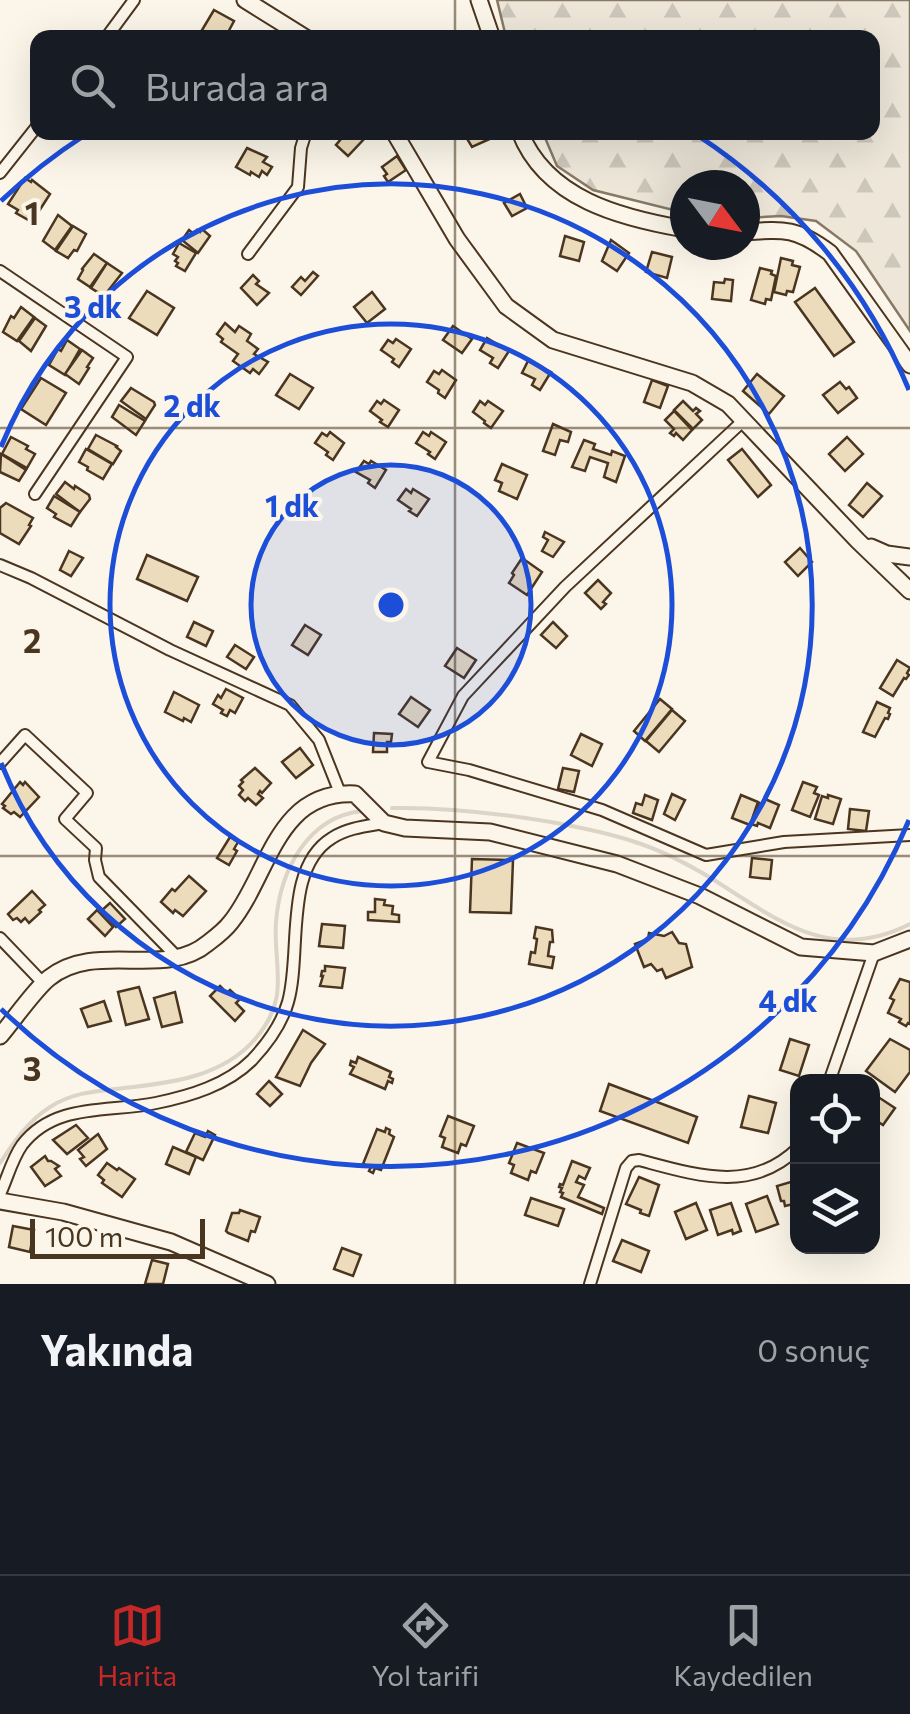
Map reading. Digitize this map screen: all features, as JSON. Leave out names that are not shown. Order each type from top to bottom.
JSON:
[{"type":"street","points":[[112,30],[134,0]]},
{"type":"street","points":[[245,0],[293,30]]},
{"type":"street","points":[[471,0],[481,30]]},
{"type":"street","points":[[479,0],[489,30]]},
{"type":"street","points":[[0,173],[30,135]]},
{"type":"street","points":[[248,254],[298,187],[304,140]]},
{"type":"street","points":[[399,140],[457,239],[506,306],[553,340],[692,384],[728,404],[910,591]]},
{"type":"street","points":[[526,140],[549,174],[574,192],[670,221]]},
{"type":"street","points":[[760,226],[777,222],[810,231],[840,253],[910,348]]},
{"type":"street","points":[[760,230],[794,232],[830,252],[910,365]]},
{"type":"street","points":[[0,271],[127,356],[35,494]]},
{"type":"street","points":[[742,421],[565,587],[464,696],[428,762],[469,770],[602,810],[706,855],[784,842],[910,835]]},
{"type":"street","points":[[858,541],[887,554],[910,557]]},
{"type":"street","points":[[0,565],[290,705],[319,740],[340,793]]},
{"type":"street","points":[[0,763],[25,735],[87,793],[65,819],[96,848],[99,876],[179,959]]},
{"type":"street","points":[[0,1036],[49,978],[86,960],[179,959],[205,946],[231,922],[271,848],[298,812],[314,801],[340,793],[354,794],[384,822],[405,828],[490,832],[617,864],[700,896],[801,947],[874,953],[910,938]]},
{"type":"street","points":[[267,1284],[172,1242],[0,1198],[21,1147],[42,1125],[76,1112],[154,1104],[218,1085],[251,1061],[273,1034],[288,1002],[303,874],[332,838],[384,822]]},
{"type":"street","points":[[0,938],[44,984]]},
{"type":"street","points":[[832,1074],[874,953]]},
{"type":"street","points":[[590,1284],[626,1168],[632,1161],[734,1178],[768,1171],[790,1154]]},
{"type":"green space","points":[[497,0],[910,0],[910,331],[856,251],[816,221],[760,217],[760,170],[670,170],[670,209],[593,190],[557,166],[546,140],[880,140],[880,30],[504,30]]},
{"type":"building","points":[[214,10],[234,21],[229,30],[202,30]]},
{"type":"building","points":[[340,140],[363,140],[348,156],[336,145]]},
{"type":"building","points":[[468,140],[487,140],[472,147]]},
{"type":"building","points":[[247,148],[267,157],[263,162],[272,167],[267,175],[262,171],[259,177],[251,172],[250,175],[236,167]]},
{"type":"building","points":[[397,156],[406,170],[388,182],[382,167]]},
{"type":"building","points":[[25,178],[50,194],[32,222],[8,204]]},
{"type":"building","points":[[520,194],[527,208],[512,216],[504,203]]},
{"type":"building","points":[[58,215],[72,226],[55,250],[43,241]]},
{"type":"building","points":[[73,226],[86,234],[68,258],[56,251]]},
{"type":"building","points":[[202,229],[210,236],[198,253],[182,240],[189,230],[194,234]]},
{"type":"building","points":[[565,236],[584,242],[579,261],[560,256]]},
{"type":"building","points":[[611,240],[629,253],[617,271],[602,261]]},
{"type":"building","points":[[179,243],[196,253],[185,271],[176,266],[178,257],[173,254]]},
{"type":"building","points":[[652,252],[670,256],[667,278],[646,272]]},
{"type":"building","points":[[94,254],[107,263],[90,287],[78,279]]},
{"type":"building","points":[[781,258],[800,267],[793,292],[787,291],[786,295],[774,292]]},
{"type":"building","points":[[107,263],[122,273],[104,296],[91,288]]},
{"type":"building","points":[[760,268],[776,276],[771,300],[766,299],[765,304],[751,300]]},
{"type":"building","points":[[313,272],[318,276],[301,295],[292,287]]},
{"type":"building","points":[[253,275],[259,281],[256,284],[269,293],[257,305],[241,288]]},
{"type":"building","points":[[725,279],[733,280],[731,301],[712,299],[714,282],[724,283]]},
{"type":"building","points":[[815,288],[854,342],[834,356],[795,302]]},
{"type":"building","points":[[147,291],[174,308],[157,335],[129,318]]},
{"type":"building","points":[[372,292],[385,309],[367,323],[354,307]]},
{"type":"building","points":[[21,307],[34,317],[17,341],[3,332]]},
{"type":"building","points":[[35,318],[46,326],[31,351],[19,341]]},
{"type":"building","points":[[225,323],[235,332],[239,326],[251,334],[247,341],[258,349],[254,354],[268,362],[259,374],[253,369],[250,373],[233,361],[238,354],[221,342],[223,339],[217,334]]},
{"type":"building","points":[[453,326],[472,339],[462,353],[443,340]]},
{"type":"building","points":[[487,338],[509,351],[498,368],[490,363],[493,358],[480,350]]},
{"type":"building","points":[[396,339],[411,349],[399,367],[381,350],[388,340],[393,343]]},
{"type":"building","points":[[67,340],[80,349],[65,375],[49,365]]},
{"type":"building","points":[[82,350],[93,358],[79,384],[65,374]]},
{"type":"building","points":[[528,361],[551,372],[540,390],[532,385],[535,379],[522,373]]},
{"type":"building","points":[[442,370],[456,380],[445,398],[427,382],[434,371],[439,374]]},
{"type":"building","points":[[290,374],[313,388],[299,409],[276,395]]},
{"type":"building","points":[[757,374],[784,396],[769,414],[743,391]]},
{"type":"building","points":[[41,378],[66,393],[46,425],[21,409]]},
{"type":"building","points":[[652,380],[668,386],[660,408],[644,402]]},
{"type":"building","points":[[840,382],[857,398],[838,413],[823,395]]},
{"type":"building","points":[[131,388],[154,402],[146,419],[121,401]]},
{"type":"building","points":[[384,400],[399,410],[388,427],[370,411],[377,401],[381,404]]},
{"type":"building","points":[[480,401],[485,405],[488,401],[503,411],[491,428],[473,412]]},
{"type":"building","points":[[683,401],[693,411],[700,411],[696,414],[702,420],[693,429],[674,410]]},
{"type":"building","points":[[119,405],[145,421],[136,435],[112,417]]},
{"type":"building","points":[[674,411],[692,430],[683,440],[670,433],[674,429],[665,420]]},
{"type":"building","points":[[553,424],[571,432],[568,442],[560,440],[555,455],[543,451]]},
{"type":"building","points":[[330,432],[344,443],[333,460],[315,443],[322,433],[327,436]]},
{"type":"building","points":[[423,432],[429,436],[431,432],[446,442],[435,459],[416,443]]},
{"type":"building","points":[[96,435],[121,451],[113,464],[88,449]]},
{"type":"building","points":[[11,437],[35,454],[27,468],[2,454]]},
{"type":"building","points":[[847,437],[863,454],[845,471],[829,454]]},
{"type":"building","points":[[584,440],[595,444],[593,449],[625,456],[616,482],[604,477],[608,463],[590,457],[585,471],[572,467]]},
{"type":"building","points":[[86,449],[112,464],[103,479],[79,462]]},
{"type":"building","points":[[742,449],[771,485],[758,497],[728,460]]},
{"type":"building","points":[[1,454],[26,470],[19,481],[0,472]]},
{"type":"building","points":[[364,461],[386,470],[375,488],[356,472]]},
{"type":"building","points":[[502,464],[527,475],[517,499],[499,491],[502,483],[495,480]]},
{"type":"building","points":[[65,482],[89,495],[80,512],[56,494]]},
{"type":"building","points":[[867,483],[882,496],[863,517],[849,505]]},
{"type":"building","points":[[406,489],[429,499],[417,516],[398,500]]},
{"type":"building","points":[[54,496],[80,512],[71,526],[47,508]]},
{"type":"building","points":[[6,503],[33,518],[19,544],[0,533],[0,508]]},
{"type":"building","points":[[545,532],[564,542],[553,557],[542,551],[548,540],[543,537]]},
{"type":"building","points":[[800,548],[812,562],[798,576],[785,562]]},
{"type":"building","points":[[69,551],[83,558],[71,576],[60,570]]},
{"type":"building","points":[[147,555],[198,577],[187,601],[137,579]]},
{"type":"building","points":[[522,558],[542,572],[527,595],[509,583]]},
{"type":"building","points":[[598,580],[611,593],[601,609],[585,593]]},
{"type":"building","points":[[194,622],[213,631],[206,646],[187,637]]},
{"type":"building","points":[[553,622],[567,636],[556,648],[541,635]]},
{"type":"building","points":[[305,625],[321,635],[308,655],[292,645]]},
{"type":"building","points":[[235,645],[254,657],[246,669],[227,657]]},
{"type":"building","points":[[457,648],[476,660],[464,678],[445,666]]},
{"type":"building","points":[[897,660],[910,668],[893,696],[880,688]]},
{"type":"building","points":[[226,689],[243,698],[235,713],[230,710],[227,716],[213,704]]},
{"type":"building","points":[[174,692],[199,705],[191,722],[165,712]]},
{"type":"building","points":[[411,697],[430,710],[418,727],[399,714]]},
{"type":"building","points":[[660,699],[672,709],[645,741],[634,731]]},
{"type":"building","points":[[877,702],[890,708],[890,714],[875,737],[863,732]]},
{"type":"building","points":[[672,710],[685,721],[659,752],[646,741]]},
{"type":"building","points":[[374,733],[392,734],[387,752],[373,752]]},
{"type":"building","points":[[581,734],[602,744],[592,766],[571,755]]},
{"type":"building","points":[[300,748],[313,765],[296,778],[282,762]]},
{"type":"building","points":[[255,768],[271,783],[260,791],[258,794],[263,798],[256,805],[239,795],[243,790],[239,786],[241,780]]},
{"type":"building","points":[[563,768],[579,771],[574,792],[558,789]]},
{"type":"building","points":[[20,782],[25,782],[39,797],[20,817],[2,804]]},
{"type":"building","points":[[803,782],[817,787],[814,793],[819,795],[810,817],[792,810]]},
{"type":"building","points":[[672,794],[685,800],[675,820],[664,814]]},
{"type":"building","points":[[645,795],[658,800],[652,820],[633,813],[636,803],[642,805]]},
{"type":"building","points":[[741,795],[758,802],[750,825],[732,818]]},
{"type":"building","points":[[822,796],[841,799],[833,824],[815,819]]},
{"type":"building","points":[[765,799],[779,805],[770,828],[751,824],[759,803],[763,804]]},
{"type":"building","points":[[850,809],[869,811],[866,831],[848,829]]},
{"type":"building","points":[[230,837],[238,842],[229,865],[217,858]]},
{"type":"building","points":[[752,858],[772,860],[770,879],[750,877]]},
{"type":"building","points":[[472,859],[513,860],[511,913],[470,912]]},
{"type":"building","points":[[189,876],[206,891],[183,916],[161,902]]},
{"type":"building","points":[[32,891],[45,905],[41,912],[29,923],[25,918],[21,922],[13,920],[8,914]]},
{"type":"building","points":[[375,899],[393,906],[392,914],[399,915],[399,922],[368,920],[368,912],[375,912]]},
{"type":"building","points":[[110,903],[125,919],[116,927],[101,911]]},
{"type":"building","points":[[97,910],[113,927],[105,936],[88,919]]},
{"type":"building","points":[[322,924],[345,926],[343,948],[319,946]]},
{"type":"building","points":[[536,927],[552,930],[548,956],[554,957],[552,968],[529,964],[531,952],[535,953]]},
{"type":"building","points":[[672,932],[679,943],[686,944],[692,967],[666,978],[662,969],[657,971],[651,964],[644,967],[635,944],[648,939],[649,933],[664,936]]},
{"type":"building","points":[[325,966],[345,968],[342,988],[320,986]]},
{"type":"building","points":[[900,979],[910,982],[910,1024],[906,1026],[888,1013],[894,1000],[890,998]]},
{"type":"building","points":[[220,986],[240,999],[236,1003],[244,1011],[235,1021],[210,996]]},
{"type":"building","points":[[139,987],[149,1019],[126,1025],[118,992]]},
{"type":"building","points":[[175,992],[182,1022],[162,1027],[154,998]]},
{"type":"building","points":[[104,1001],[111,1021],[88,1027],[81,1009]]},
{"type":"building","points":[[303,1030],[325,1044],[300,1086],[276,1077]]},
{"type":"building","points":[[790,1039],[809,1045],[800,1074],[780,1070]]},
{"type":"building","points":[[890,1039],[910,1050],[910,1072],[895,1092],[880,1081],[880,1074],[866,1071]]},
{"type":"building","points":[[358,1057],[391,1072],[392,1083],[388,1081],[385,1089],[350,1074],[354,1067],[351,1061],[356,1063]]},
{"type":"building","points":[[269,1081],[282,1094],[270,1106],[257,1094]]},
{"type":"building","points":[[609,1084],[697,1117],[688,1143],[600,1111]]},
{"type":"building","points":[[749,1096],[776,1103],[768,1133],[741,1127]]},
{"type":"building","points":[[880,1098],[895,1108],[883,1125],[880,1123]]},
{"type":"building","points":[[448,1116],[474,1126],[466,1146],[461,1144],[458,1153],[442,1147],[445,1138],[440,1136]]},
{"type":"building","points":[[76,1125],[88,1138],[67,1154],[53,1140]]},
{"type":"building","points":[[386,1128],[394,1137],[381,1170],[375,1168],[373,1173],[369,1171],[371,1167],[363,1164],[377,1129],[385,1132]]},
{"type":"building","points":[[208,1131],[215,1135],[203,1160],[186,1152],[195,1133],[205,1137]]},
{"type":"building","points":[[98,1134],[107,1149],[86,1166],[78,1150]]},
{"type":"building","points":[[517,1143],[544,1153],[536,1173],[531,1171],[528,1180],[511,1173],[514,1165],[509,1163]]},
{"type":"building","points":[[173,1147],[196,1157],[189,1174],[166,1164]]},
{"type":"building","points":[[45,1156],[59,1166],[55,1169],[61,1176],[45,1186],[31,1167]]},
{"type":"building","points":[[572,1161],[590,1168],[585,1179],[579,1176],[576,1182],[584,1185],[578,1197],[604,1208],[602,1214],[561,1197],[559,1187]]},
{"type":"building","points":[[107,1163],[135,1179],[122,1197],[102,1183],[104,1180],[98,1175]]},
{"type":"building","points":[[639,1177],[659,1185],[649,1216],[626,1204]]},
{"type":"building","points":[[790,1182],[790,1205],[785,1206],[781,1201],[777,1186]]},
{"type":"building","points":[[767,1196],[778,1224],[756,1232],[746,1204]]},
{"type":"building","points":[[531,1198],[564,1209],[558,1226],[525,1215]]},
{"type":"building","points":[[696,1203],[707,1230],[686,1239],[675,1212]]},
{"type":"building","points":[[731,1203],[741,1231],[718,1235],[710,1210]]},
{"type":"building","points":[[240,1210],[260,1217],[248,1241],[226,1231],[232,1213]]},
{"type":"building","points":[[13,1226],[34,1230],[30,1252],[9,1247]]},
{"type":"building","points":[[622,1240],[649,1251],[641,1272],[613,1261]]},
{"type":"building","points":[[342,1248],[361,1255],[353,1276],[334,1269]]},
{"type":"building","points":[[152,1260],[168,1264],[163,1284],[145,1284]]},
{"type":"waterway","points":[[392,808],[511,816],[622,838],[684,863],[784,922],[830,938],[855,940],[910,924]]},
{"type":"waterway","points":[[0,1163],[28,1125],[67,1098],[195,1076],[243,1051],[267,1023],[277,995],[276,922],[290,866],[312,835],[326,824],[362,811]]}]
